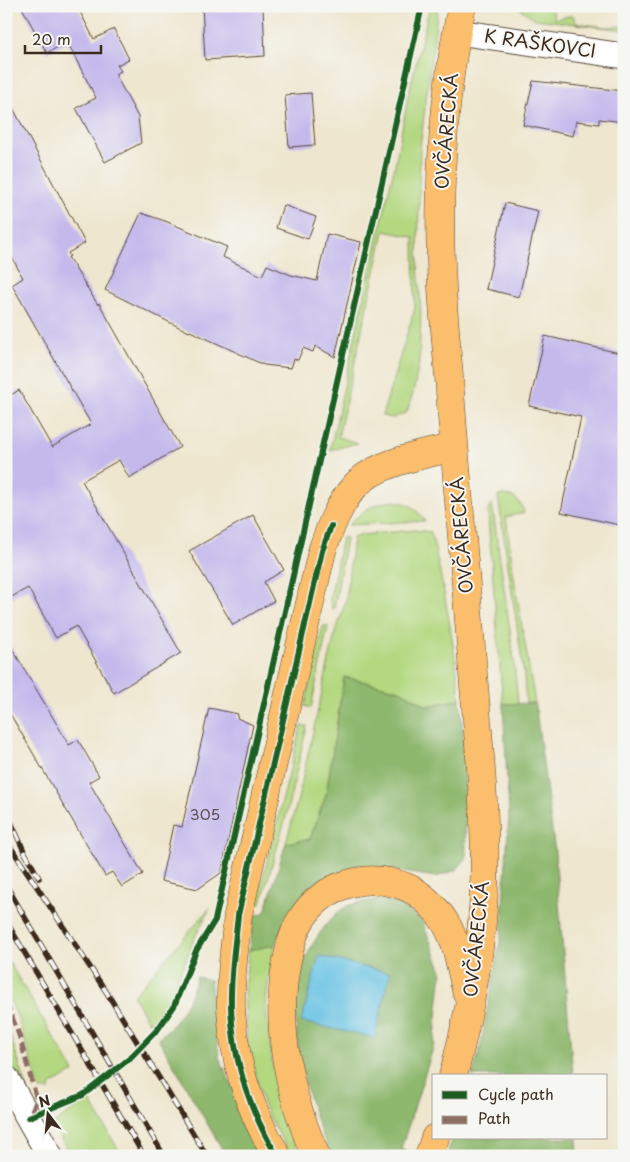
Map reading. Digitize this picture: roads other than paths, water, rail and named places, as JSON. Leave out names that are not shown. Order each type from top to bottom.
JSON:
[{"type":"main road","name":"OVČÁRECKÁ","points":[[454,1069],[470,1005],[480,944],[484,890],[484,830],[481,774],[441,263],[441,180],[448,98],[460,19]]},
{"type":"main road","points":[[278,1156],[259,1121],[242,1080],[235,1047],[231,1008],[232,974],[238,914],[322,551],[342,503],[356,485],[372,473],[393,464],[454,447]]},
{"type":"main road","points":[[316,1156],[306,1134],[294,1093],[284,1049],[282,1010],[284,976],[290,945],[302,918],[320,897],[339,886],[361,880],[407,887],[428,902],[445,923],[455,947],[470,1005]]},
{"type":"main road","points":[[429,1156],[434,1140]]},
{"type":"street","name":"K RAŠKOVCI","points":[[460,19],[624,56]]},
{"type":"street","points":[[6,1078],[50,1156]]},
{"type":"water","points":[[319,956],[390,973],[375,1038],[301,1022]]},
{"type":"railway","points":[[6,811],[24,851],[39,878]]},
{"type":"railway","points":[[6,840],[107,993],[207,1156]]},
{"type":"railway","points":[[6,885],[164,1156]]},
{"type":"railway","points":[[6,921],[144,1156]]}]
